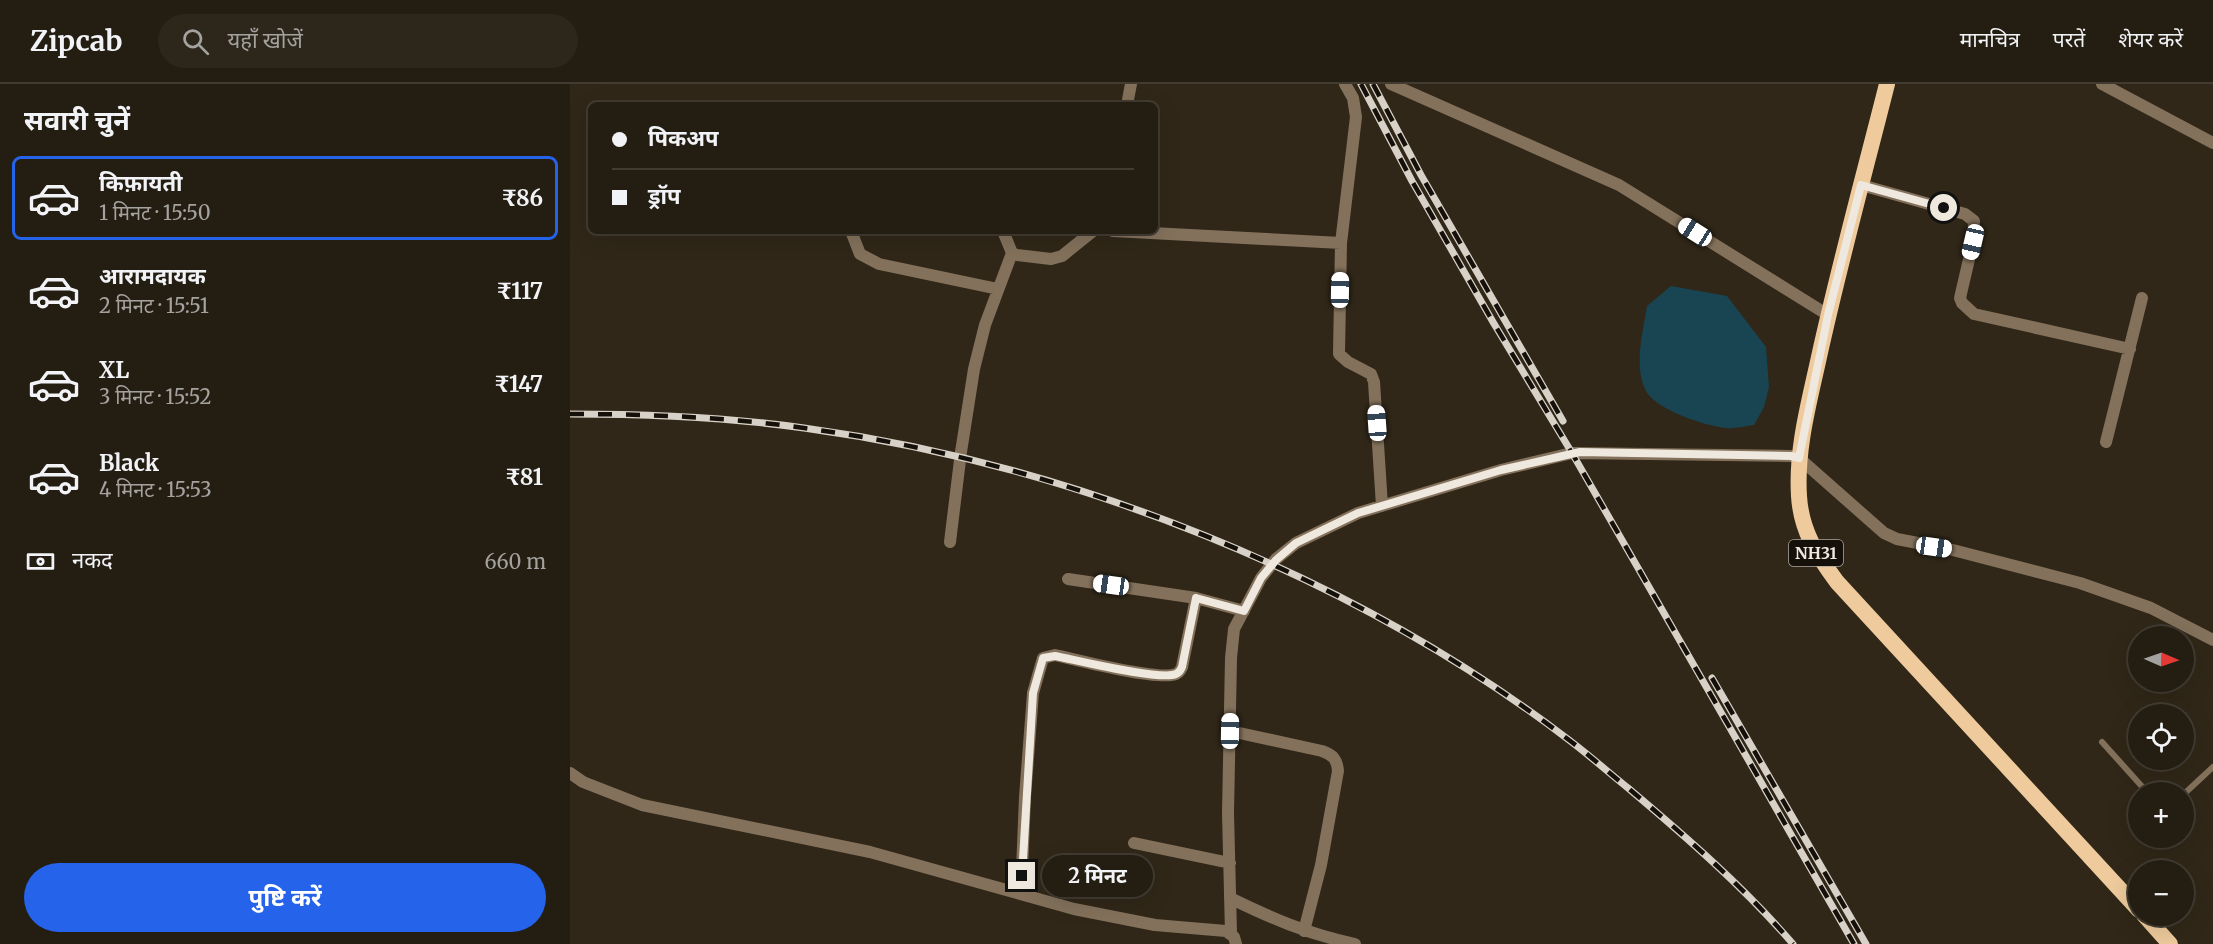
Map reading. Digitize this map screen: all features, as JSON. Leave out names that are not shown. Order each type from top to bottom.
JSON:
[{"type":"highway","name":"NH31","points":[[1887,84],[1828,315],[1799,458],[1799,498],[1805,528],[1815,552],[1832,574],[2128,898]]},
{"type":"highway","points":[[2154,926],[2170,944]]},
{"type":"street","points":[[1128,102],[1131,84]]},
{"type":"street","points":[[1345,84],[1353,98],[1356,117],[1341,243],[1340,354],[1342,359],[1371,374],[1374,382],[1382,506]]},
{"type":"street","points":[[1391,84],[1619,185],[1828,315]]},
{"type":"street","points":[[2111,86],[2213,143]]},
{"type":"street","points":[[1861,185],[1965,214],[1974,221],[1973,242],[1960,298],[1974,314],[2130,349]]},
{"type":"street","points":[[1158,233],[1341,243]]},
{"type":"street","points":[[851,234],[860,254],[879,264],[998,289]]},
{"type":"street","points":[[950,542],[974,369],[984,325],[1012,253],[1004,234]]},
{"type":"street","points":[[1012,253],[1051,260],[1068,253],[1090,234]]},
{"type":"street","points":[[2106,441],[2142,298]]},
{"type":"street","points":[[1234,939],[1230,898],[1230,731],[1231,658],[1234,629],[1261,578],[1276,560],[1296,543],[1358,513],[1501,470],[1572,453],[1791,456],[1799,458],[1884,533],[1897,540],[1949,549],[2080,583],[2151,608],[2213,640]]},
{"type":"street","points":[[1068,579],[1196,598],[1244,611]]},
{"type":"street","points":[[1021,894],[1033,693],[1043,658],[1055,656],[1142,673],[1174,675],[1182,667],[1196,598]]},
{"type":"street","points":[[1230,731],[1322,751],[1333,755],[1337,762],[1338,771],[1321,864],[1304,931]]},
{"type":"street","points":[[570,773],[583,782],[642,805],[870,852],[1074,909],[1155,925],[1226,931],[1234,939]]},
{"type":"street","points":[[1134,843],[1230,863]]},
{"type":"street","points":[[1230,898],[1304,931],[1355,944]]},
{"type":"lane","points":[[2103,742],[2138,782]]},
{"type":"lane","points":[[2194,785],[2213,767]]},
{"type":"water","points":[[1671,286],[1727,296],[1766,347],[1769,387],[1764,407],[1754,425],[1726,428],[1693,420],[1658,403],[1645,389],[1640,359],[1647,306]]},
{"type":"railway","points":[[1361,84],[1412,181],[1572,453],[1854,944]]},
{"type":"railway","points":[[1373,84],[1421,175],[1563,421]]},
{"type":"railway","points":[[570,414],[746,421],[905,445],[1006,469],[1107,499],[1206,536],[1303,579],[1396,627],[1485,681],[1569,740],[1649,806],[1734,882],[1793,944]]},
{"type":"railway","points":[[1712,678],[1866,944]]},
{"type":"route","points":[[1022,876],[1033,693],[1043,658],[1055,656],[1142,673],[1174,675],[1182,667],[1196,598],[1244,611],[1261,578],[1276,560],[1296,543],[1358,513],[1515,466],[1580,452],[1799,458],[1828,315],[1861,185],[1944,208]]}]
